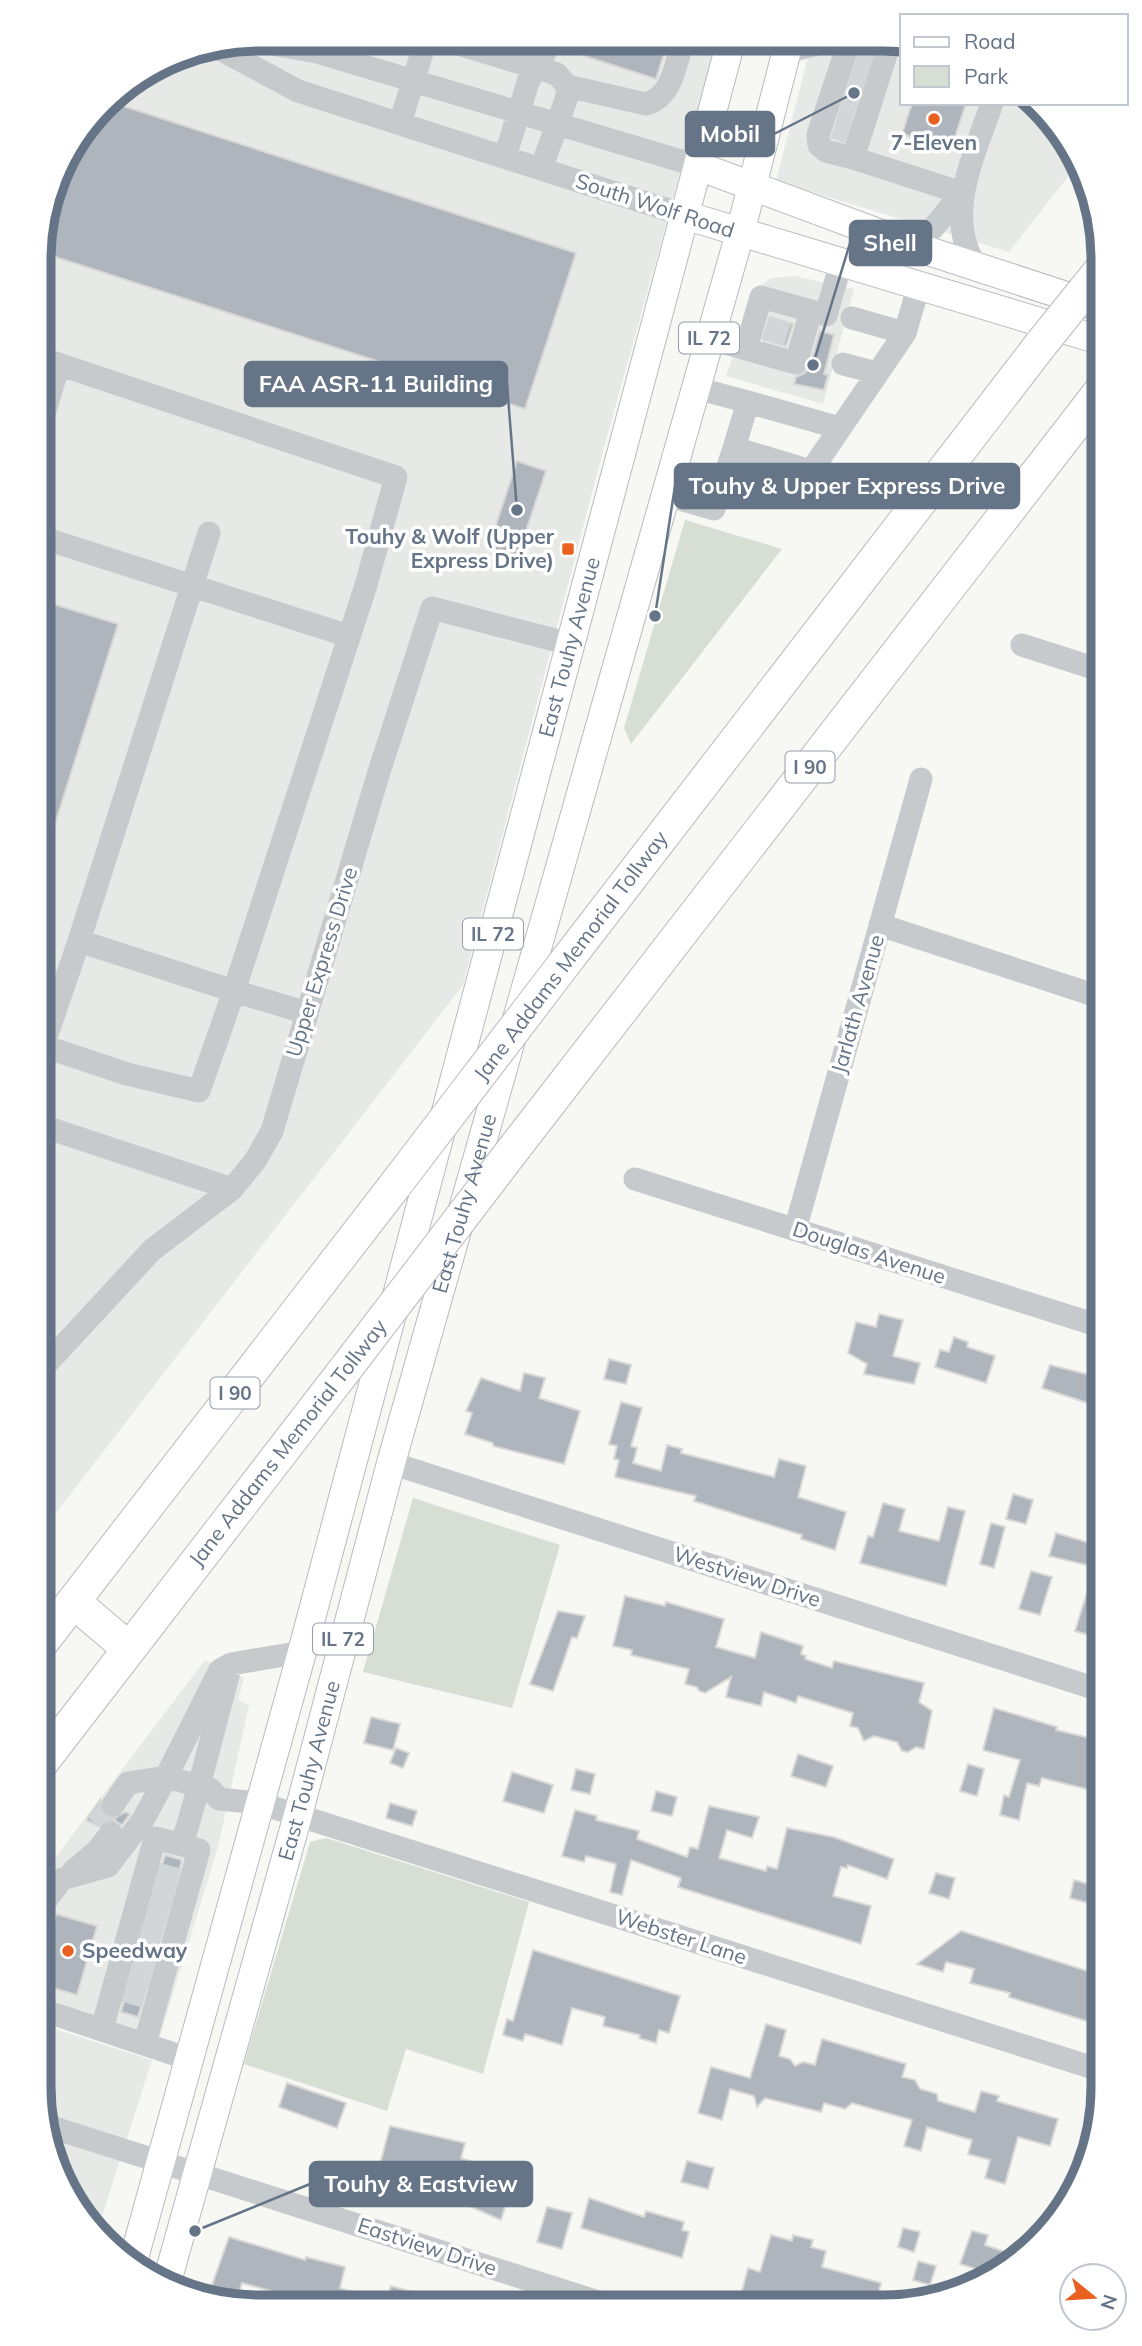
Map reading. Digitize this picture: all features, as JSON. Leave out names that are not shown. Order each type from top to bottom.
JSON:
[{"type":"highway","name":"Jane Addams Memorial Tollway","points":[[51,1631],[1091,283]]},
{"type":"highway","name":"Jane Addams Memorial Tollway","points":[[51,1750],[1091,405]]},
{"type":"highway","points":[[74,1602],[129,1649]]},
{"type":"main road","name":"East Touhy Avenue","points":[[135,2254],[189,2059],[252,1801],[302,1652],[728,51]]},
{"type":"main road","name":"East Touhy Avenue","points":[[169,2274],[298,1815],[391,1463],[740,233],[787,51]]},
{"type":"main road","points":[[698,166],[910,244],[1091,305]]},
{"type":"main road","name":"South Wolf Road","points":[[684,215],[1091,337]]},
{"type":"street","points":[[324,51],[698,166]]},
{"type":"street","points":[[400,123],[409,51]]},
{"type":"street","points":[[406,78],[420,51]]},
{"type":"street","points":[[480,51],[556,74],[567,86],[646,104],[659,100],[668,89],[680,51]]},
{"type":"street","points":[[505,157],[535,68],[545,51]]},
{"type":"street","points":[[796,51],[857,82]]},
{"type":"street","name":"South Wolf Road","points":[[228,54],[298,91],[684,215]]},
{"type":"street","points":[[853,158],[857,82]]},
{"type":"street","points":[[857,82],[819,145],[826,150],[962,193]]},
{"type":"street","points":[[541,169],[568,97],[567,86]]},
{"type":"street","points":[[977,267],[963,238],[962,193],[991,105]]},
{"type":"street","points":[[910,244],[933,228],[962,193]]},
{"type":"street","points":[[747,349],[761,297],[782,311],[811,311],[826,315],[841,262]]},
{"type":"street","points":[[734,448],[811,471],[905,333],[919,285]]},
{"type":"street","points":[[709,338],[747,349],[771,349],[796,363],[811,311]]},
{"type":"street","points":[[852,318],[905,333]]},
{"type":"street","points":[[51,361],[396,477],[349,636],[199,1091],[127,1074],[51,1048]]},
{"type":"street","points":[[843,365],[877,373]]},
{"type":"street","points":[[696,388],[840,428]]},
{"type":"street","points":[[666,495],[714,509],[748,402]]},
{"type":"street","points":[[51,1018],[79,941],[209,533]]},
{"type":"street","points":[[51,541],[349,636]]},
{"type":"street","name":"Upper Express Drive","points":[[51,1359],[152,1250],[232,1189],[255,1161],[272,1131],[432,608],[570,644]]},
{"type":"street","points":[[1022,645],[1091,667]]},
{"type":"street","name":"Jarlath Avenue","points":[[795,1230],[921,779]]},
{"type":"street","points":[[880,925],[1091,994]]},
{"type":"street","points":[[79,941],[307,1013]]},
{"type":"street","points":[[51,1129],[232,1189]]},
{"type":"street","name":"Douglas Avenue","points":[[635,1179],[1091,1323]]},
{"type":"street","name":"Westview Drive","points":[[391,1463],[1091,1687]]},
{"type":"street","points":[[62,1879],[108,1866],[143,1820],[158,1779],[220,1670],[231,1664],[302,1652]]},
{"type":"street","points":[[182,1845],[204,1787],[231,1664]]},
{"type":"street","points":[[119,1809],[158,1779],[204,1787]]},
{"type":"street","name":"Webster Lane","points":[[204,1787],[224,1784],[238,1788],[252,1801],[1091,2067]]},
{"type":"street","points":[[51,1894],[104,1829]]},
{"type":"street","points":[[102,2029],[135,1931],[155,1838],[199,1850],[168,1940],[145,2043]]},
{"type":"street","points":[[51,2013],[189,2059]]},
{"type":"street","name":"Eastview Drive","points":[[55,2128],[576,2295]]},
{"type":"shaded area","points":[[714,51],[603,451],[463,985],[51,1519],[51,245],[58,205],[72,167],[102,122],[143,86],[192,62],[232,53]]},
{"type":"shaded area","points":[[810,51],[900,51],[900,105],[1023,105],[1056,143],[1072,172],[1009,252],[776,181]]},
{"type":"shaded area","points":[[795,276],[854,289],[823,404],[726,376],[751,301],[760,286],[771,278]]},
{"type":"shaded area","points":[[205,1660],[244,1678],[238,1700],[249,1705],[218,1847],[154,2056],[51,2021],[51,1863]]},
{"type":"shaded area","points":[[51,2028],[152,2060],[100,2221],[72,2179],[55,2128],[51,2101]]},
{"type":"green space","points":[[685,520],[782,549],[631,744],[624,728]]},
{"type":"green space","points":[[413,1498],[560,1545],[512,1708],[363,1672]]},
{"type":"green space","points":[[326,1838],[529,1902],[483,2074],[406,2049],[387,2111],[244,2064],[310,1842]]},
{"type":"building","points":[[579,51],[665,51],[656,79],[578,54]]},
{"type":"building","points":[[860,51],[872,51],[844,141],[832,137]]},
{"type":"building","points":[[119,105],[576,253],[525,409],[51,256],[58,205],[72,167],[94,132]]},
{"type":"building","name":"7-Eleven","points":[[911,105],[965,105],[951,150],[902,134]]},
{"type":"building","points":[[770,317],[793,324],[786,346],[763,339]]},
{"type":"building","points":[[820,331],[834,335],[824,374],[828,375],[824,390],[794,384],[796,377],[809,368]]},
{"type":"building","points":[[517,461],[546,471],[517,558],[488,549]]},
{"type":"building","points":[[51,603],[118,624],[51,837]]},
{"type":"building","points":[[879,1314],[903,1320],[893,1356],[920,1363],[914,1384],[864,1374],[867,1364],[848,1353],[856,1322],[876,1327]]},
{"type":"building","points":[[954,1337],[968,1342],[967,1347],[995,1356],[986,1383],[935,1367],[940,1350],[949,1352]]},
{"type":"building","points":[[609,1359],[631,1365],[626,1384],[604,1379]]},
{"type":"building","points":[[1050,1365],[1090,1375],[1091,1404],[1042,1388]]},
{"type":"building","points":[[524,1373],[545,1378],[539,1398],[580,1411],[564,1464],[493,1446],[493,1443],[465,1434],[472,1413],[466,1411],[481,1378],[520,1391]]},
{"type":"building","points":[[621,1402],[642,1408],[631,1446],[637,1448],[633,1463],[661,1471],[667,1445],[682,1449],[681,1453],[774,1477],[779,1459],[806,1466],[798,1497],[846,1512],[835,1550],[801,1539],[802,1535],[694,1501],[696,1496],[615,1477],[619,1460],[614,1459],[617,1446],[609,1444]]},
{"type":"building","points":[[1013,1494],[1033,1500],[1026,1524],[1006,1519]]},
{"type":"building","points":[[883,1503],[905,1509],[899,1531],[939,1541],[948,1507],[965,1511],[946,1586],[860,1563],[868,1536],[873,1537]]},
{"type":"building","points":[[991,1523],[1005,1527],[994,1568],[980,1564]]},
{"type":"building","points":[[1056,1533],[1091,1543],[1091,1566],[1049,1556]]},
{"type":"building","points":[[1031,1571],[1052,1577],[1040,1615],[1019,1609]]},
{"type":"building","points":[[1091,1580],[1091,1635],[1075,1631]]},
{"type":"building","points":[[625,1596],[665,1606],[666,1602],[724,1619],[716,1647],[755,1658],[761,1632],[803,1646],[801,1654],[806,1656],[805,1659],[832,1668],[834,1661],[924,1683],[919,1702],[932,1711],[924,1749],[916,1747],[908,1752],[902,1751],[897,1742],[874,1736],[864,1741],[858,1728],[850,1726],[853,1713],[798,1696],[796,1703],[764,1692],[761,1706],[726,1697],[731,1677],[705,1693],[697,1687],[685,1684],[689,1669],[631,1655],[632,1650],[613,1646]]},
{"type":"building","points":[[558,1611],[585,1616],[577,1638],[572,1637],[553,1691],[530,1684]]},
{"type":"building","points":[[994,1708],[1057,1727],[1056,1730],[1091,1738],[1091,1790],[1042,1778],[1039,1786],[1027,1783],[1019,1820],[1000,1815],[1004,1795],[1009,1797],[1020,1760],[983,1750]]},
{"type":"building","points":[[371,1717],[400,1724],[393,1750],[364,1743]]},
{"type":"building","points":[[396,1748],[409,1753],[403,1768],[390,1763]]},
{"type":"building","points":[[798,1754],[833,1766],[826,1787],[791,1776]]},
{"type":"building","points":[[968,1764],[984,1769],[977,1796],[960,1791]]},
{"type":"building","points":[[576,1769],[595,1774],[590,1794],[571,1790]]},
{"type":"building","points":[[512,1772],[553,1785],[544,1813],[503,1801]]},
{"type":"building","points":[[656,1791],[677,1797],[672,1816],[651,1811]]},
{"type":"building","points":[[100,1800],[100,1810],[106,1817],[113,1819],[125,1812],[130,1814],[122,1825],[112,1819],[98,1826],[86,1820]]},
{"type":"building","points":[[390,1803],[417,1811],[412,1826],[386,1818]]},
{"type":"building","points":[[709,1806],[759,1817],[752,1838],[727,1830],[719,1858],[766,1871],[767,1866],[777,1869],[787,1828],[833,1837],[894,1859],[887,1879],[848,1865],[847,1868],[841,1867],[833,1896],[871,1906],[861,1944],[678,1887],[681,1878],[631,1860],[622,1895],[610,1892],[616,1864],[586,1856],[584,1862],[562,1856],[575,1810],[597,1816],[596,1820],[639,1831],[637,1839],[687,1857],[690,1847],[698,1849]]},
{"type":"building","name":"Speedway","points":[[165,1855],[182,1860],[138,2017],[121,2012]]},
{"type":"building","points":[[936,1873],[955,1878],[949,1899],[929,1893]]},
{"type":"building","points":[[1074,1880],[1091,1885],[1091,1904],[1070,1898]]},
{"type":"building","name":"Speedway","points":[[56,1914],[97,1926],[77,1995],[51,1987],[51,1935]]},
{"type":"building","points":[[961,1931],[1091,1972],[1091,2022],[1009,1997],[1010,1993],[970,1983],[974,1969],[946,1962],[943,1972],[917,1964]]},
{"type":"building","points":[[533,1950],[680,1996],[669,2033],[659,2030],[656,2043],[639,2038],[640,2035],[603,2026],[605,2017],[572,2008],[562,2045],[525,2034],[523,2041],[503,2035],[507,2019],[513,2021]]},
{"type":"building","points":[[766,2024],[786,2030],[779,2056],[790,2059],[795,2066],[803,2062],[815,2065],[822,2039],[906,2064],[902,2077],[915,2080],[920,2089],[937,2094],[938,2101],[975,2112],[981,2091],[999,2096],[997,2101],[1058,2119],[1050,2146],[1018,2137],[1005,2184],[985,2178],[990,2160],[968,2154],[972,2140],[927,2127],[921,2151],[904,2146],[912,2120],[852,2103],[845,2109],[824,2103],[821,2112],[765,2098],[757,2107],[754,2096],[730,2089],[722,2120],[698,2113],[711,2067],[750,2078]]},
{"type":"building","points":[[287,2083],[346,2103],[337,2128],[279,2107]]},
{"type":"building","points":[[390,2126],[465,2143],[461,2158],[515,2175],[501,2220],[460,2202],[377,2176]]},
{"type":"building","points":[[687,2161],[714,2168],[708,2189],[681,2182]]},
{"type":"building","points":[[589,2198],[644,2217],[646,2211],[684,2222],[682,2230],[689,2232],[682,2258],[581,2228]]},
{"type":"building","points":[[547,2207],[572,2213],[562,2249],[537,2242]]},
{"type":"building","points":[[903,2228],[920,2232],[914,2252],[898,2247]]},
{"type":"building","points":[[972,2231],[988,2235],[985,2245],[1008,2253],[981,2270],[960,2264]]},
{"type":"building","points":[[771,2235],[792,2241],[793,2235],[813,2240],[811,2247],[826,2251],[822,2267],[881,2283],[878,2295],[741,2295],[748,2268],[760,2272]]},
{"type":"building","points":[[229,2237],[305,2260],[306,2257],[345,2267],[340,2288],[362,2295],[285,2295],[242,2283],[239,2294],[211,2288]]},
{"type":"building","points":[[918,2261],[936,2266],[930,2285],[913,2280]]},
{"type":"building","points":[[391,2286],[416,2295],[388,2295]]},
{"type":"tunnel","points":[[858,52],[873,57]]},
{"type":"tunnel","points":[[852,71],[867,76]]},
{"type":"tunnel","points":[[846,89],[861,94]]},
{"type":"tunnel","points":[[840,107],[855,112]]},
{"type":"tunnel","points":[[834,127],[849,132]]},
{"type":"tunnel","points":[[773,342],[780,320]]},
{"type":"tunnel","points":[[97,1825],[113,1805]]},
{"type":"tunnel","points":[[156,1874],[180,1880]]},
{"type":"tunnel","points":[[151,1893],[174,1899]]},
{"type":"tunnel","points":[[145,1913],[169,1920]]},
{"type":"tunnel","points":[[139,1933],[163,1940]]},
{"type":"tunnel","points":[[134,1952],[158,1958]]},
{"type":"tunnel","points":[[129,1971],[153,1977]]},
{"type":"tunnel","points":[[123,1990],[147,1997]]},
{"type":"place","name":"Mobil","points":[[854,93]]},
{"type":"place","name":"7-Eleven","points":[[934,119]]},
{"type":"place","name":"Shell","points":[[813,365]]},
{"type":"place","name":"FAA ASR-11 Building","points":[[517,510]]},
{"type":"place","name":"Touhy & Wolf (Upper Express Drive)","points":[[568,549]]},
{"type":"place","name":"Touhy & Upper Express Drive","points":[[655,616]]},
{"type":"place","name":"Speedway","points":[[68,1951]]},
{"type":"place","name":"Touhy & Eastview","points":[[195,2231]]}]
